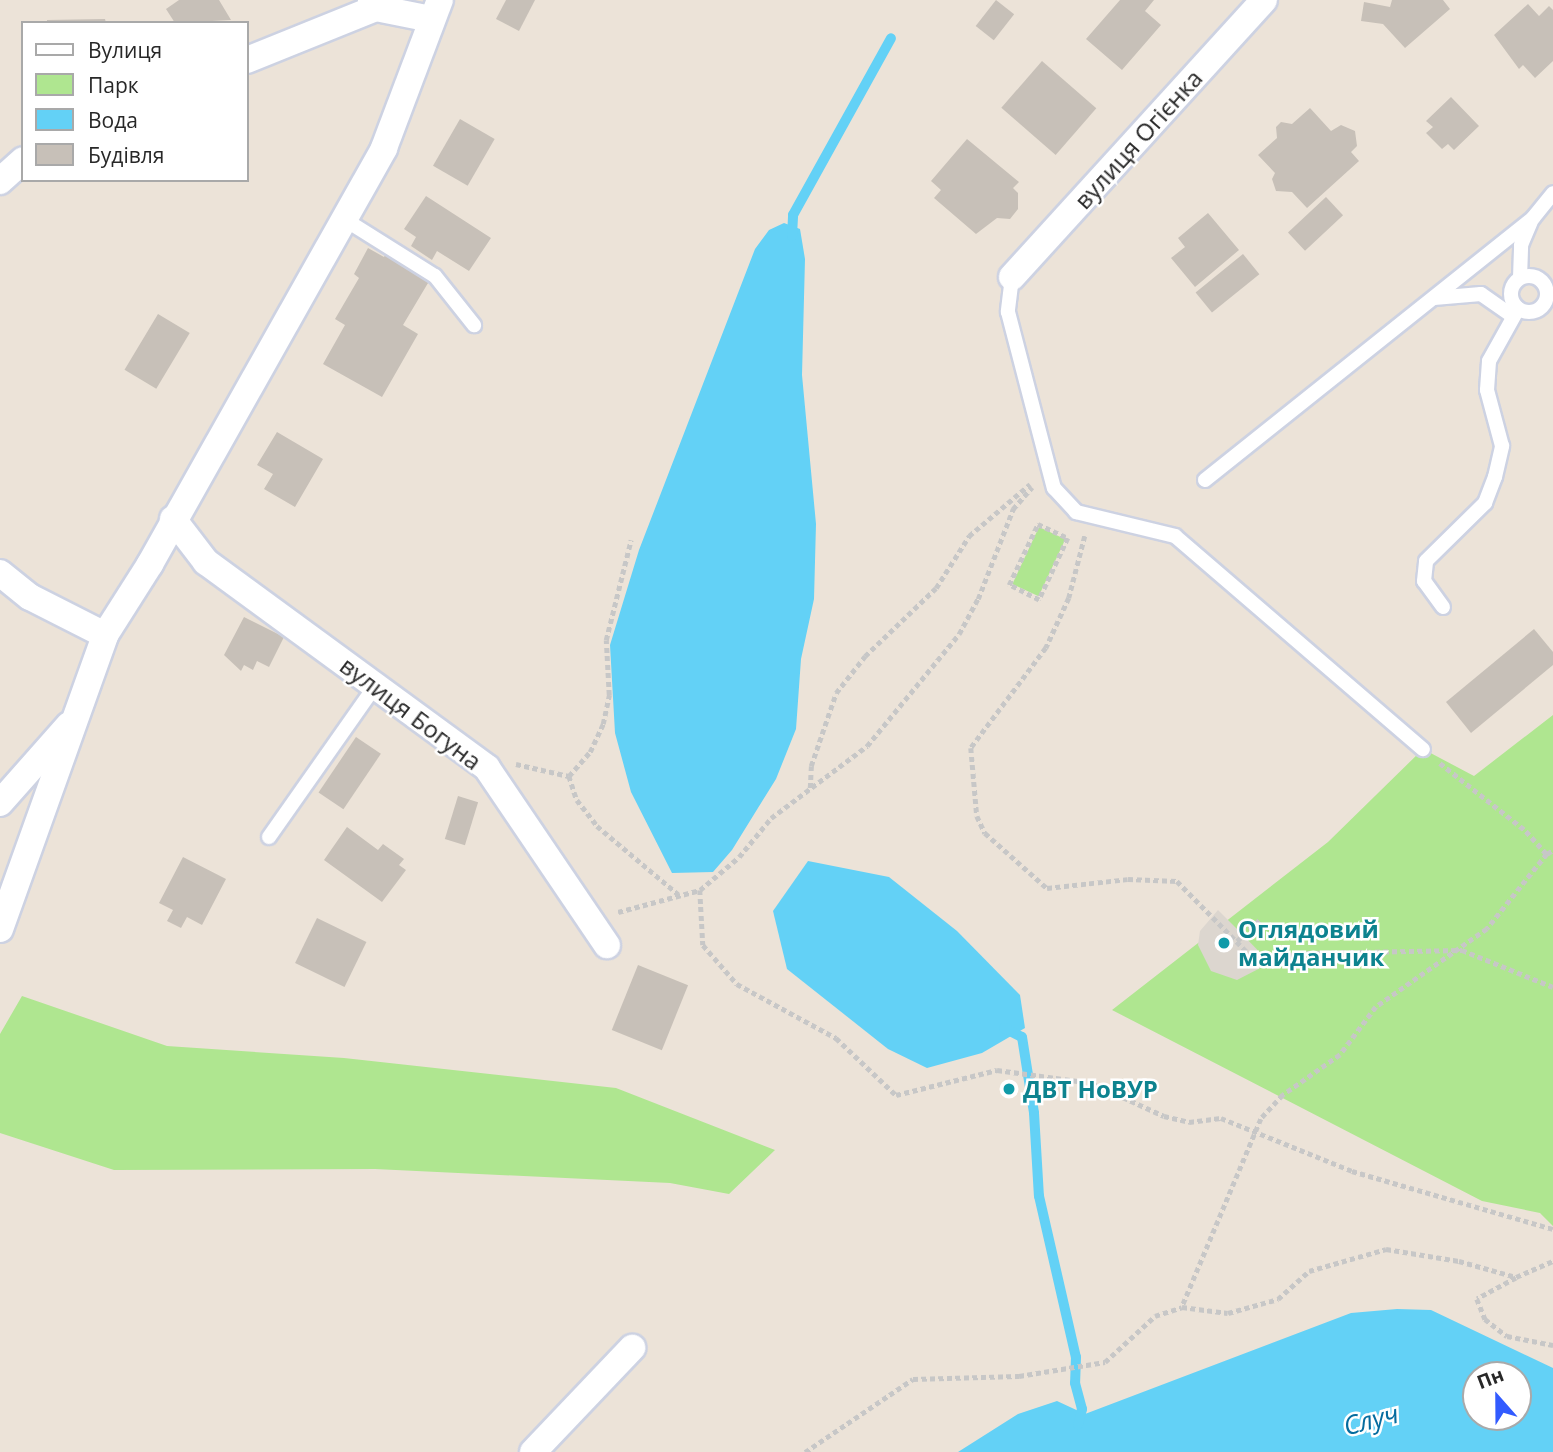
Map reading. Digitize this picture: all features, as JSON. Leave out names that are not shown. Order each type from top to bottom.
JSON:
[{"type":"street","name":"вулиця Огієнка","points":[[1012,277],[1264,0]]},
{"type":"street","points":[[0,929],[105,635],[384,148],[436,9],[374,4],[248,60]]},
{"type":"street","points":[[0,181],[21,162]]},
{"type":"street","name":"вулиця Богуна","points":[[173,519],[206,562],[487,768],[607,945]]},
{"type":"street","points":[[0,573],[30,597],[105,635]]},
{"type":"street","points":[[0,803],[77,716]]},
{"type":"street","points":[[533,1452],[632,1348]]},
{"type":"lane","points":[[1205,480],[1533,218],[1553,194]]},
{"type":"lane","points":[[1443,607],[1424,582],[1426,561],[1485,503],[1495,477],[1502,446],[1487,390],[1489,361],[1516,312],[1511,291],[1520,278],[1521,245],[1533,218]]},
{"type":"lane","points":[[344,219],[435,276],[474,325]]},
{"type":"lane","points":[[1012,277],[1008,312],[1054,488],[1076,512],[1175,536],[1423,749]]},
{"type":"lane","points":[[1433,298],[1481,294],[1516,312],[1530,313],[1549,308],[1543,282],[1520,278]]},
{"type":"lane","points":[[269,837],[375,686]]},
{"type":"path","points":[[810,789],[811,765],[836,693],[865,656],[936,588],[969,536],[1049,468]]},
{"type":"path","points":[[576,900],[618,913],[700,890],[739,857],[771,818],[867,746],[958,634],[978,599],[1013,509],[1049,468]]},
{"type":"path","points":[[1089,516],[1069,598],[1046,648],[971,748],[977,816],[985,833],[1047,888],[1128,879],[1177,881],[1254,959],[1307,953],[1462,950],[1553,987]]},
{"type":"path","points":[[1038,524],[1068,538],[1039,600],[1009,585],[1038,524]]},
{"type":"path","points":[[569,776],[590,752],[603,724],[609,695],[606,640],[631,540]]},
{"type":"path","points":[[1423,749],[1526,831],[1547,854]]},
{"type":"path","points":[[523,763],[569,776]]},
{"type":"path","points":[[569,776],[577,800],[597,826],[679,894]]},
{"type":"path","points":[[1182,1307],[1261,1119],[1283,1095],[1340,1055],[1376,1007],[1462,950],[1487,929],[1553,850]]},
{"type":"path","points":[[700,890],[703,945],[737,984],[836,1038],[896,1095],[997,1070],[1028,1077],[1049,1074],[1092,1083],[1164,1116],[1189,1122],[1221,1118],[1352,1171],[1553,1229]]},
{"type":"path","points":[[1237,941],[1261,919]]},
{"type":"path","points":[[805,1452],[912,1379],[1020,1376],[1105,1362],[1155,1316],[1182,1307],[1228,1313],[1278,1299],[1309,1272],[1386,1250],[1459,1261],[1516,1277]]},
{"type":"path","points":[[1553,1261],[1516,1277],[1477,1299],[1485,1319],[1507,1336],[1553,1345]]},
{"type":"green space","points":[[1039,527],[1065,539],[1039,596],[1012,584]]},
{"type":"green space","points":[[1553,715],[1553,1226],[1540,1213],[1482,1201],[1112,1010],[1328,842],[1423,749],[1474,776]]},
{"type":"green space","points":[[22,996],[167,1046],[344,1058],[616,1088],[775,1150],[729,1194],[670,1183],[375,1169],[114,1170],[0,1133],[0,1034]]},
{"type":"shaded area","name":"Оглядовий майданчик","points":[[1218,910],[1270,963],[1237,980],[1211,971],[1198,945],[1200,931]]},
{"type":"water","points":[[784,223],[800,229],[805,259],[802,375],[816,524],[814,599],[801,659],[796,729],[776,779],[732,850],[713,872],[672,873],[631,792],[615,733],[610,645],[639,550],[755,249],[769,230]]},
{"type":"water","points":[[808,861],[889,877],[957,931],[1020,995],[1025,1028],[982,1053],[927,1068],[888,1049],[787,969],[773,911]]},
{"type":"water","name":"Случ","points":[[1397,1309],[1431,1310],[1553,1368],[1553,1452],[958,1452],[1018,1414],[1057,1401],[1085,1414],[1351,1313]]},
{"type":"building","points":[[179,0],[219,0],[231,20],[174,21],[166,9]]},
{"type":"building","points":[[506,0],[535,0],[519,31],[496,19]]},
{"type":"building","points":[[996,0],[1014,14],[994,40],[976,26]]},
{"type":"building","points":[[1120,0],[1154,0],[1145,11],[1161,25],[1122,70],[1086,39]]},
{"type":"building","points":[[1392,0],[1443,0],[1450,9],[1405,48],[1383,24],[1361,21],[1364,2],[1390,7]]},
{"type":"building","points":[[1528,4],[1539,16],[1549,6],[1553,10],[1553,61],[1535,78],[1523,65],[1519,69],[1494,35]]},
{"type":"building","points":[[105,19],[106,21],[47,21]]},
{"type":"building","points":[[1042,61],[1096,108],[1056,155],[1001,108]]},
{"type":"building","points":[[1451,97],[1479,126],[1454,150],[1448,144],[1442,149],[1426,133],[1433,127],[1426,121]]},
{"type":"building","points":[[1310,108],[1331,131],[1341,125],[1355,131],[1357,146],[1351,152],[1359,161],[1307,208],[1292,192],[1276,191],[1272,179],[1275,173],[1258,155],[1277,138],[1276,127],[1281,122],[1292,124]]},
{"type":"building","points":[[460,119],[495,139],[468,186],[433,166]]},
{"type":"building","points":[[967,139],[1019,182],[1013,188],[1018,193],[1018,209],[1010,219],[997,218],[976,234],[934,198],[941,190],[931,181]]},
{"type":"building","points":[[426,196],[491,238],[469,271],[437,251],[432,260],[411,246],[416,237],[404,229]]},
{"type":"building","points":[[1326,197],[1343,215],[1305,251],[1288,232]]},
{"type":"building","points":[[1208,213],[1239,250],[1195,287],[1171,258],[1185,247],[1178,238]]},
{"type":"building","points":[[368,248],[384,257],[387,252],[431,278],[403,325],[418,334],[382,397],[323,364],[345,325],[335,319],[359,278],[354,274]]},
{"type":"building","points":[[1243,254],[1259,274],[1212,313],[1196,292]]},
{"type":"building","points":[[158,314],[190,333],[156,389],[125,370]]},
{"type":"building","points":[[277,432],[323,459],[295,507],[264,489],[273,474],[257,465]]},
{"type":"building","points":[[244,617],[284,637],[269,667],[257,661],[253,670],[244,665],[241,671],[224,655]]},
{"type":"building","points":[[1534,629],[1553,652],[1553,665],[1471,733],[1446,702]]},
{"type":"building","points":[[356,737],[381,754],[343,809],[319,793]]},
{"type":"building","points":[[458,796],[478,802],[465,845],[445,839]]},
{"type":"building","points":[[347,827],[378,850],[383,844],[404,859],[399,865],[406,870],[382,902],[324,860]]},
{"type":"building","points":[[183,857],[226,879],[202,925],[187,917],[181,928],[167,921],[173,910],[159,903]]},
{"type":"building","points":[[317,918],[366,942],[345,987],[295,963]]},
{"type":"building","points":[[638,965],[688,985],[662,1050],[612,1030]]},
{"type":"waterway","points":[[792,236],[793,215],[891,38]]},
{"type":"waterway","points":[[1004,1028],[1022,1037],[1034,1113],[1039,1196],[1076,1357],[1075,1383],[1082,1409],[1078,1425]]},
{"type":"place","name":"Оглядовий майданчик","points":[[1224,943]]},
{"type":"place","name":"ДВТ НоВУР","points":[[1009,1089]]}]
